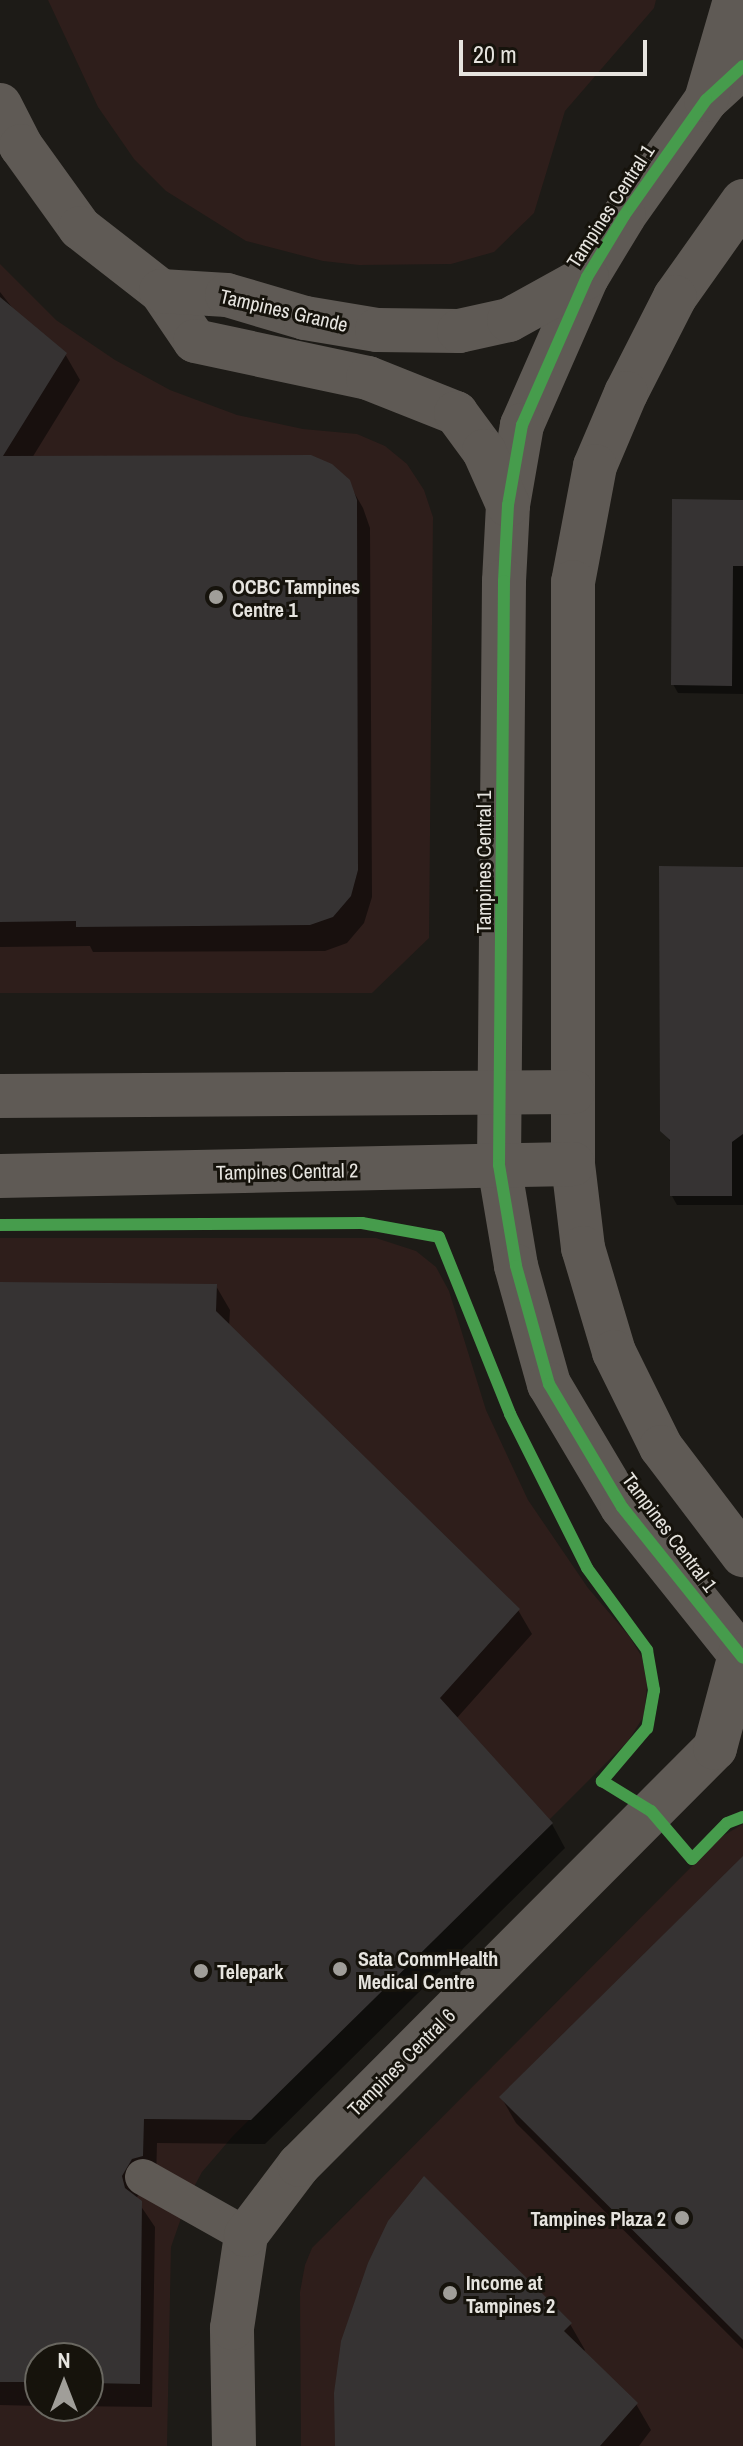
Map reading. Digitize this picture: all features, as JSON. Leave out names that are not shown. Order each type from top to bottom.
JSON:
[{"type":"street","points":[[706,100],[735,0]]},
{"type":"street","name":"Tampines Central 1","points":[[742,1656],[622,1507],[549,1384],[516,1266],[499,1165],[504,581],[508,505],[522,425],[587,277],[624,216],[706,100],[743,66]]},
{"type":"street","points":[[0,105],[21,146],[80,228],[161,291],[195,341],[368,378],[456,413],[484,451],[508,505]]},
{"type":"street","points":[[743,201],[675,297],[595,466],[573,582],[573,1164],[583,1248],[614,1352],[661,1447],[743,1555]]},
{"type":"street","name":"Tampines Grande","points":[[161,291],[227,295],[305,318],[377,330],[459,331],[509,320],[587,277]]},
{"type":"street","points":[[0,1096],[501,1095],[573,1092]]},
{"type":"street","name":"Tampines Central 2","points":[[0,1176],[573,1164]]},
{"type":"street","name":"Tampines Central 6","points":[[234,2446],[232,2328],[246,2235],[299,2165],[715,1748],[742,1656]]},
{"type":"lane","points":[[143,2177],[246,2235]]},
{"type":"shaded area","points":[[48,0],[656,0],[654,8],[565,111],[534,213],[494,252],[451,264],[359,265],[323,261],[246,241],[166,191],[134,159],[98,107]]},
{"type":"shaded area","points":[[0,264],[56,320],[115,360],[170,390],[237,415],[303,429],[357,434],[385,446],[407,464],[424,490],[433,517],[429,938],[372,993],[0,993]]},
{"type":"shaded area","name":"Telepark","points":[[0,1238],[376,1238],[416,1251],[436,1267],[449,1291],[486,1410],[528,1500],[588,1588],[629,1636],[642,1657],[647,1685],[644,1716],[628,1741],[233,2136],[202,2172],[188,2198],[171,2247],[167,2446],[0,2446]]},
{"type":"shaded area","points":[[743,1824],[743,2446],[301,2446],[300,2292],[312,2248],[721,1837]]},
{"type":"building","name":"OCBC Tampines Centre 1","points":[[0,297],[67,353],[3,456],[311,455],[332,464],[350,480],[357,500],[358,870],[351,896],[333,917],[310,925],[76,927],[76,921],[0,922]]},
{"type":"building","points":[[672,499],[743,500],[743,566],[733,566],[732,686],[671,685]]},
{"type":"building","points":[[659,866],[743,867],[743,1134],[732,1142],[732,1196],[670,1196],[670,1140],[660,1131]]},
{"type":"building","name":"Telepark","points":[[0,1282],[217,1284],[216,1311],[520,1609],[440,1698],[553,1823],[251,2120],[144,2119],[143,2156],[132,2159],[122,2176],[125,2188],[142,2201],[140,2384],[104,2383],[104,2342],[24,2342],[24,2382],[0,2382]]},
{"type":"building","name":"Tampines Plaza 2","points":[[743,1856],[743,2340],[499,2097]]},
{"type":"building","name":"Income at Tampines 2","points":[[424,2176],[572,2323],[564,2331],[638,2403],[600,2446],[335,2446],[334,2393],[341,2341],[368,2263],[388,2221]]},
{"type":"cycle path","points":[[743,66],[706,100],[624,216],[587,277],[522,425],[508,505],[504,581],[499,1165],[516,1266],[549,1384],[622,1507],[743,1658]]},
{"type":"cycle path","points":[[0,1225],[362,1223],[439,1237],[510,1414],[587,1568],[647,1650],[654,1690],[647,1728],[602,1781],[651,1811],[692,1859],[727,1823],[743,1817]]},
{"type":"place","name":"OCBC Tampines Centre 1","points":[[216,597]]},
{"type":"place","name":"Sata CommHealth Medical Centre","points":[[340,1969]]},
{"type":"place","name":"Telepark","points":[[201,1971]]},
{"type":"place","name":"Tampines Plaza 2","points":[[682,2218]]},
{"type":"place","name":"Income at Tampines 2","points":[[450,2293]]}]
